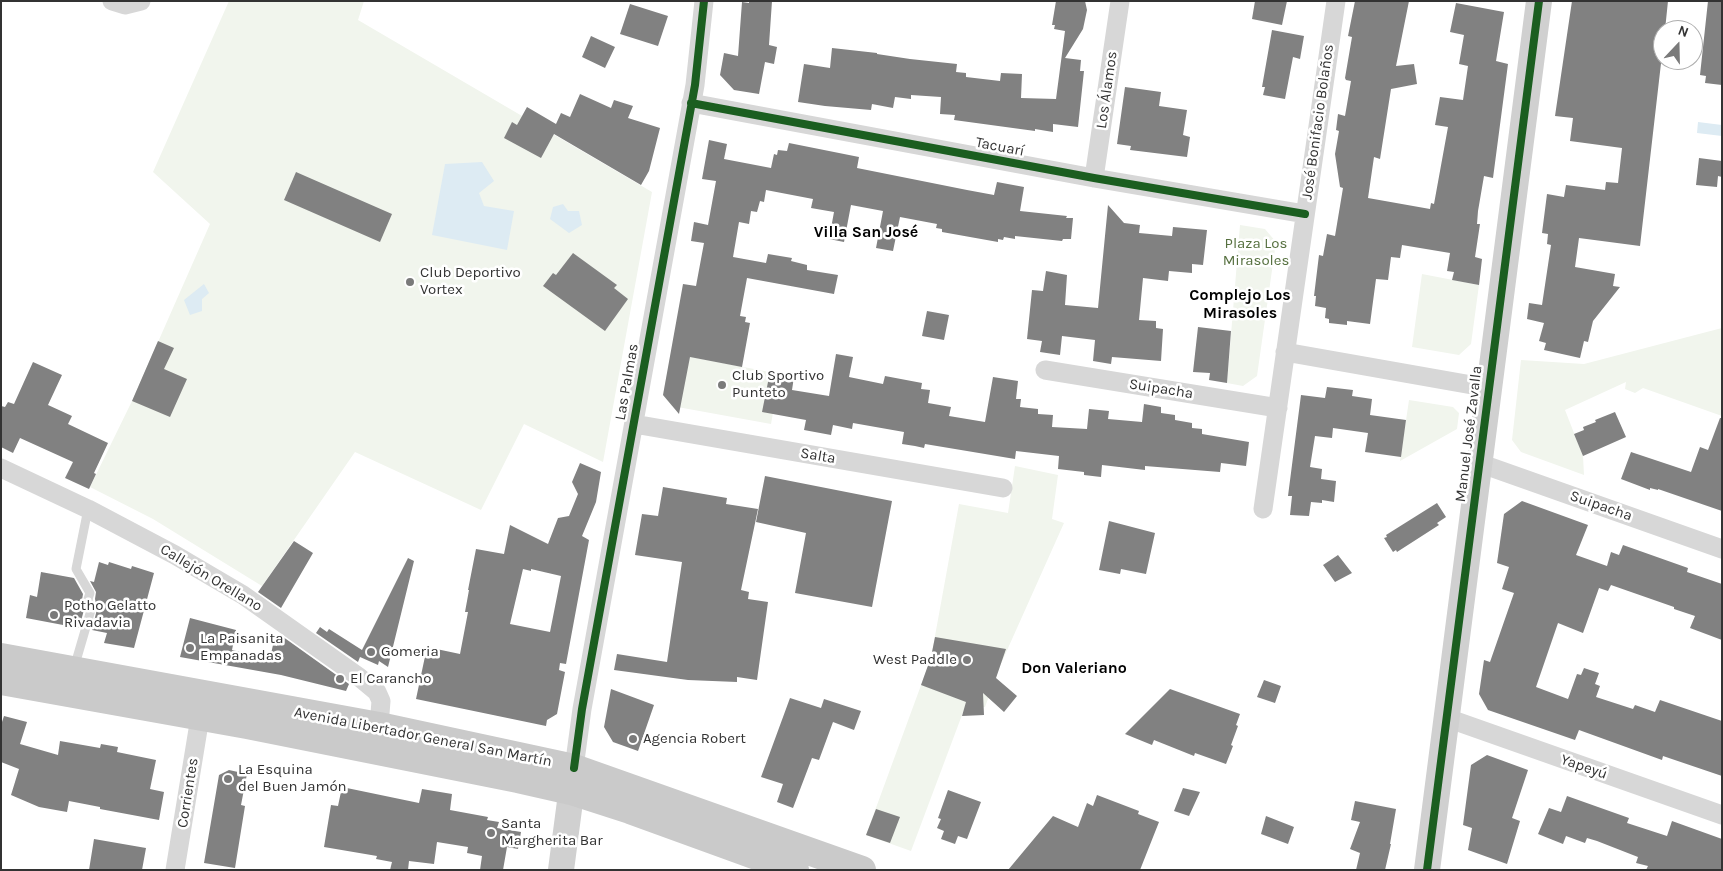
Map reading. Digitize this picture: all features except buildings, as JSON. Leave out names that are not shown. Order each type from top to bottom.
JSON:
[{"type":"main road","name":"Avenida Libertador General San Martín","points":[[1,657],[74,670],[202,705],[518,779],[573,780],[630,810],[795,870]]},
{"type":"main road","name":"Avenida Libertador General San Martín","points":[[1,681],[378,726],[573,780],[862,870]]},
{"type":"street","points":[[113,2],[125,5],[141,1]]},
{"type":"street","name":"Las Palmas","points":[[573,780],[582,709],[695,85],[704,1]]},
{"type":"street","name":"Los Álamos","points":[[1094,178],[1120,1]]},
{"type":"street","name":"José Bonifacio Bolaños","points":[[1263,509],[1336,1]]},
{"type":"street","name":"Manuel José Zavalla","points":[[1427,870],[1539,1]]},
{"type":"street","name":"Tacuarí","points":[[691,103],[1094,178],[1305,214]]},
{"type":"street","points":[[1285,352],[1489,388]]},
{"type":"street","name":"Suipacha","points":[[1045,370],[1278,408]]},
{"type":"street","name":"Salta","points":[[634,424],[1003,488]]},
{"type":"street","name":"Suipacha","points":[[1479,463],[1722,548]]},
{"type":"street","name":"Callejón Orellano","points":[[1,468],[88,509],[175,555],[243,595],[359,677],[377,692],[381,701],[378,726]]},
{"type":"street","name":"Corrientes","points":[[176,870],[202,705]]},
{"type":"street","name":"Yapeyú","points":[[1447,718],[1722,815]]},
{"type":"street","points":[[560,870],[573,780]]},
{"type":"lane","points":[[74,670],[91,610],[88,599],[90,593],[76,568],[88,509]]},
{"type":"green space","name":"Club Deportivo Vortex","points":[[229,1],[364,1],[358,20],[652,192],[603,462],[524,424],[481,510],[355,452],[262,586],[153,519],[90,487],[132,401],[210,224],[153,172]]},
{"type":"green space","name":"Plaza Los Mirasoles","points":[[1240,225],[1265,229],[1276,242],[1257,376],[1243,386],[1227,383]]},
{"type":"green space","points":[[1422,274],[1479,285],[1471,344],[1459,355],[1412,347]]},
{"type":"green space","points":[[1722,328],[1722,416],[1643,388],[1635,393],[1625,389],[1626,382],[1565,410],[1583,456],[1584,475],[1521,452],[1512,440],[1521,360],[1584,364]]},
{"type":"green space","name":"Club Sportivo Punteto","points":[[671,353],[780,374],[771,424],[672,406],[663,395]]},
{"type":"green space","points":[[1409,400],[1453,407],[1459,413],[1457,429],[1400,461]]},
{"type":"green space","name":"West Paddle","points":[[1015,466],[1058,475],[1052,519],[1064,523],[1000,666],[985,707],[965,707],[911,851],[866,835],[931,658],[959,504],[1008,513]]},
{"type":"shaded area","points":[[1698,122],[1722,125],[1722,136],[1697,133]]},
{"type":"shaded area","points":[[482,162],[494,181],[479,193],[484,206],[514,211],[507,250],[432,235],[445,164]]},
{"type":"shaded area","points":[[563,204],[568,211],[579,211],[582,225],[569,233],[550,219],[553,207]]},
{"type":"shaded area","points":[[204,284],[209,293],[202,299],[202,311],[190,315],[184,300]]},
{"type":"cycle path","points":[[574,768],[582,709],[695,85],[704,1]]},
{"type":"cycle path","points":[[1427,870],[1539,1]]},
{"type":"cycle path","points":[[691,103],[1094,178],[1305,214]]},
{"type":"place","name":"Club Deportivo Vortex","points":[[410,282]]},
{"type":"place","name":"Club Sportivo Punteto","points":[[722,385]]},
{"type":"place","name":"Potho Gelatto Rivadavia","points":[[54,615]]},
{"type":"place","name":"La Paisanita Empanadas","points":[[190,648]]},
{"type":"place","name":"Gomeria","points":[[371,652]]},
{"type":"place","name":"West Paddle","points":[[967,660]]},
{"type":"place","name":"El Carancho","points":[[340,679]]},
{"type":"place","name":"Agencia Robert","points":[[633,739]]},
{"type":"place","name":"La Esquina del Buen Jamón","points":[[228,779]]},
{"type":"place","name":"Santa Margherita Bar","points":[[491,833]]},
{"type":"district","name":"Villa San José","points":[[866,232]]},
{"type":"district","name":"Complejo Los Mirasoles","points":[[1240,304]]},
{"type":"district","name":"Don Valeriano","points":[[1074,668]]}]
